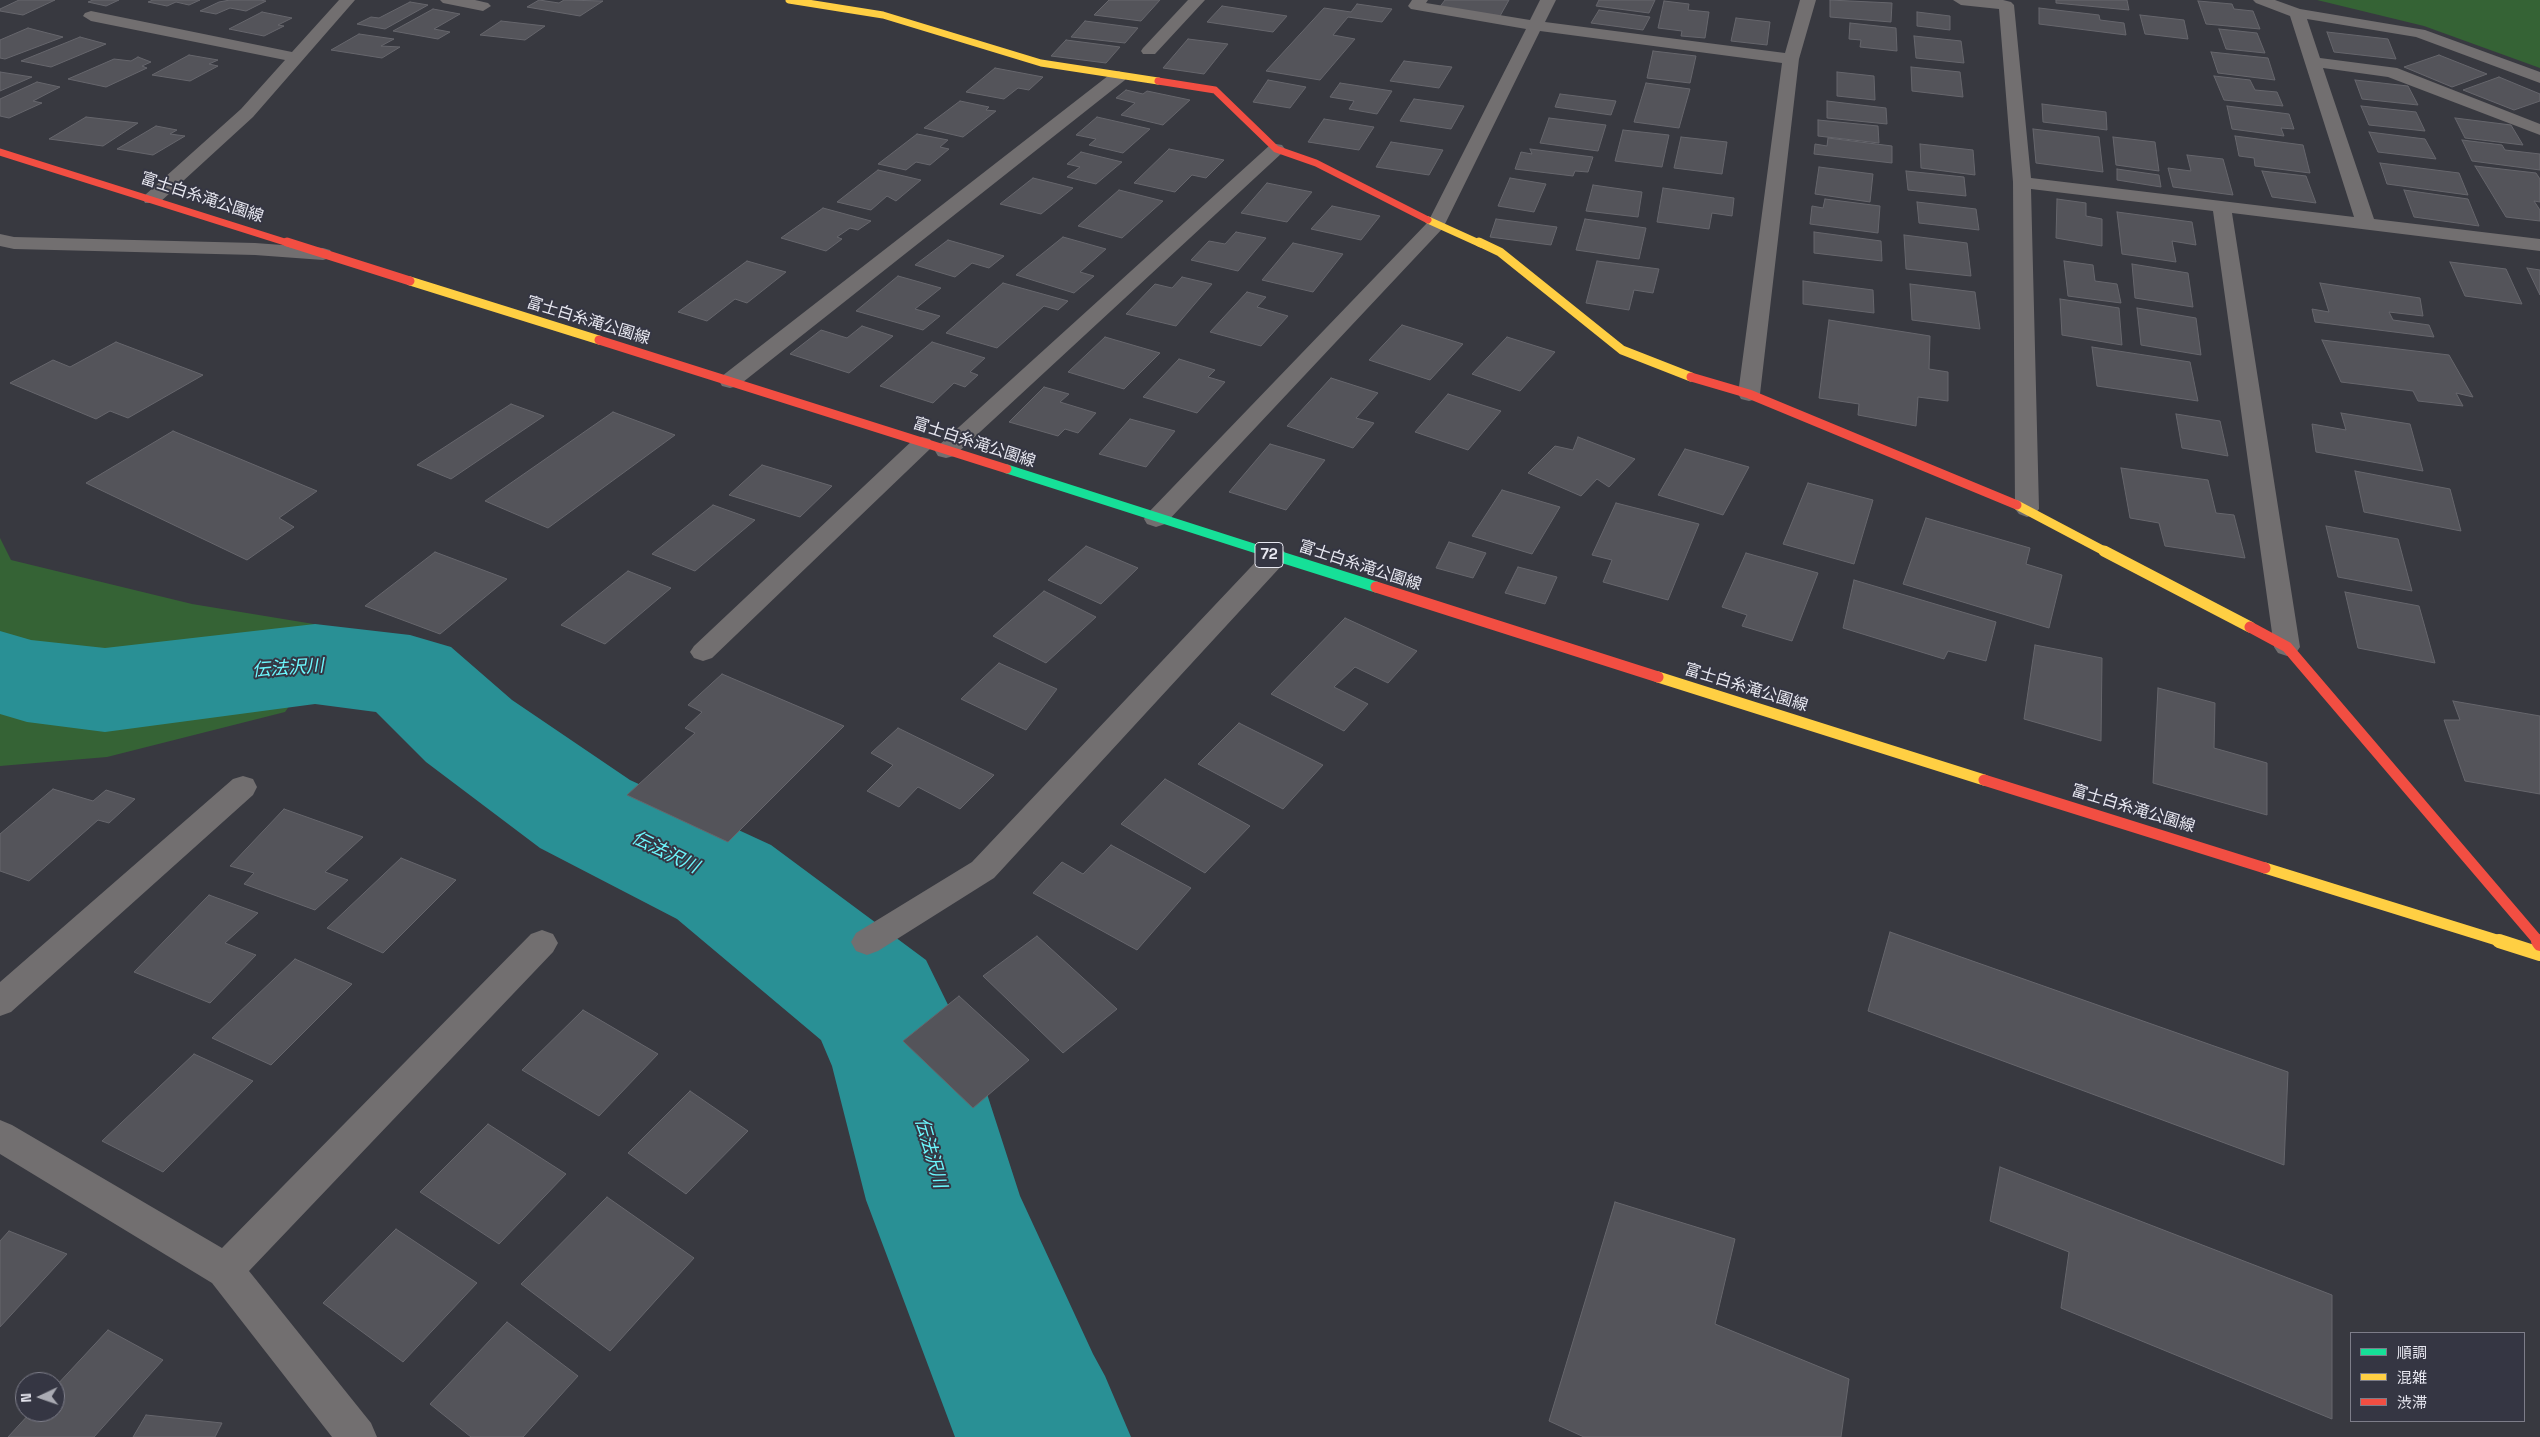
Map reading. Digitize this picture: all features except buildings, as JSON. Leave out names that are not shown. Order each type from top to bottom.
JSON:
[{"type":"main road","points":[[790,0],[828,3],[883,15],[1041,63],[1216,90],[1276,149],[1316,163],[1436,224],[1500,252],[1622,350],[1690,377],[1750,394],[2027,509],[2287,647],[2540,944]]},
{"type":"main road","name":"富士白糸滝公園線","points":[[0,152],[730,382],[1275,557],[2540,954]]},
{"type":"street","points":[[152,199],[247,112],[294,57],[347,0]]},
{"type":"street","points":[[448,0],[483,6]]},
{"type":"street","points":[[1149,51],[1197,0]]},
{"type":"street","points":[[1420,0],[1416,6],[1535,26],[1791,59]]},
{"type":"street","points":[[1156,519],[1436,224],[1548,0]]},
{"type":"street","points":[[1750,394],[1791,59],[1808,0]]},
{"type":"street","points":[[1961,0],[2006,5],[2022,182],[2027,509]]},
{"type":"street","points":[[2261,0],[2297,13],[2419,33],[2540,78]]},
{"type":"street","points":[[2297,13],[2366,224]]},
{"type":"street","points":[[91,16],[294,57]]},
{"type":"street","points":[[2314,62],[2391,72],[2540,130]]},
{"type":"street","points":[[730,382],[1118,76]]},
{"type":"street","points":[[946,451],[1276,149]]},
{"type":"street","points":[[2022,182],[2540,245]]},
{"type":"street","points":[[2222,207],[2287,647]]},
{"type":"street","points":[[0,240],[14,243],[256,249],[323,254]]},
{"type":"street","points":[[703,652],[922,444]]},
{"type":"street","points":[[867,942],[983,870],[1275,557]]},
{"type":"street","points":[[0,1002],[243,787]]},
{"type":"street","points":[[225,1270],[542,943]]},
{"type":"street","points":[[0,1136],[225,1270],[357,1437]]},
{"type":"green space","points":[[2317,0],[2540,0],[2540,68],[2424,26]]},
{"type":"green space","points":[[0,538],[11,560],[192,604],[344,629],[285,712],[107,757],[0,766]]},
{"type":"waterway","name":"伝法沢川","points":[[0,672],[27,681],[105,690],[315,664],[410,676],[469,731],[585,814],[724,882],[876,1002],[905,1066],[944,1200],[1032,1415],[1044,1437]]},
{"type":"traffic: fast","points":[[1007,469],[1376,587]]},
{"type":"traffic: slow","points":[[789,0],[883,15],[1041,63],[1158,81]]},
{"type":"traffic: slow","points":[[1428,220],[1500,252],[1622,350],[1691,377]]},
{"type":"traffic: slow","points":[[410,281],[599,340]]},
{"type":"traffic: slow","points":[[2017,505],[2250,627]]},
{"type":"traffic: slow","points":[[1658,677],[1984,780]]},
{"type":"traffic: slow","points":[[2265,868],[2540,954]]},
{"type":"traffic: jam","points":[[1158,81],[1215,90],[1276,149],[1316,163],[1428,220]]},
{"type":"traffic: jam","points":[[0,152],[410,281]]},
{"type":"traffic: jam","points":[[599,340],[1007,469]]},
{"type":"traffic: jam","points":[[1691,377],[1749,394],[2017,505]]},
{"type":"traffic: jam","points":[[1376,587],[1658,677]]},
{"type":"traffic: jam","points":[[2250,627],[2287,647],[2540,944]]},
{"type":"traffic: jam","points":[[1984,780],[2265,868]]}]
